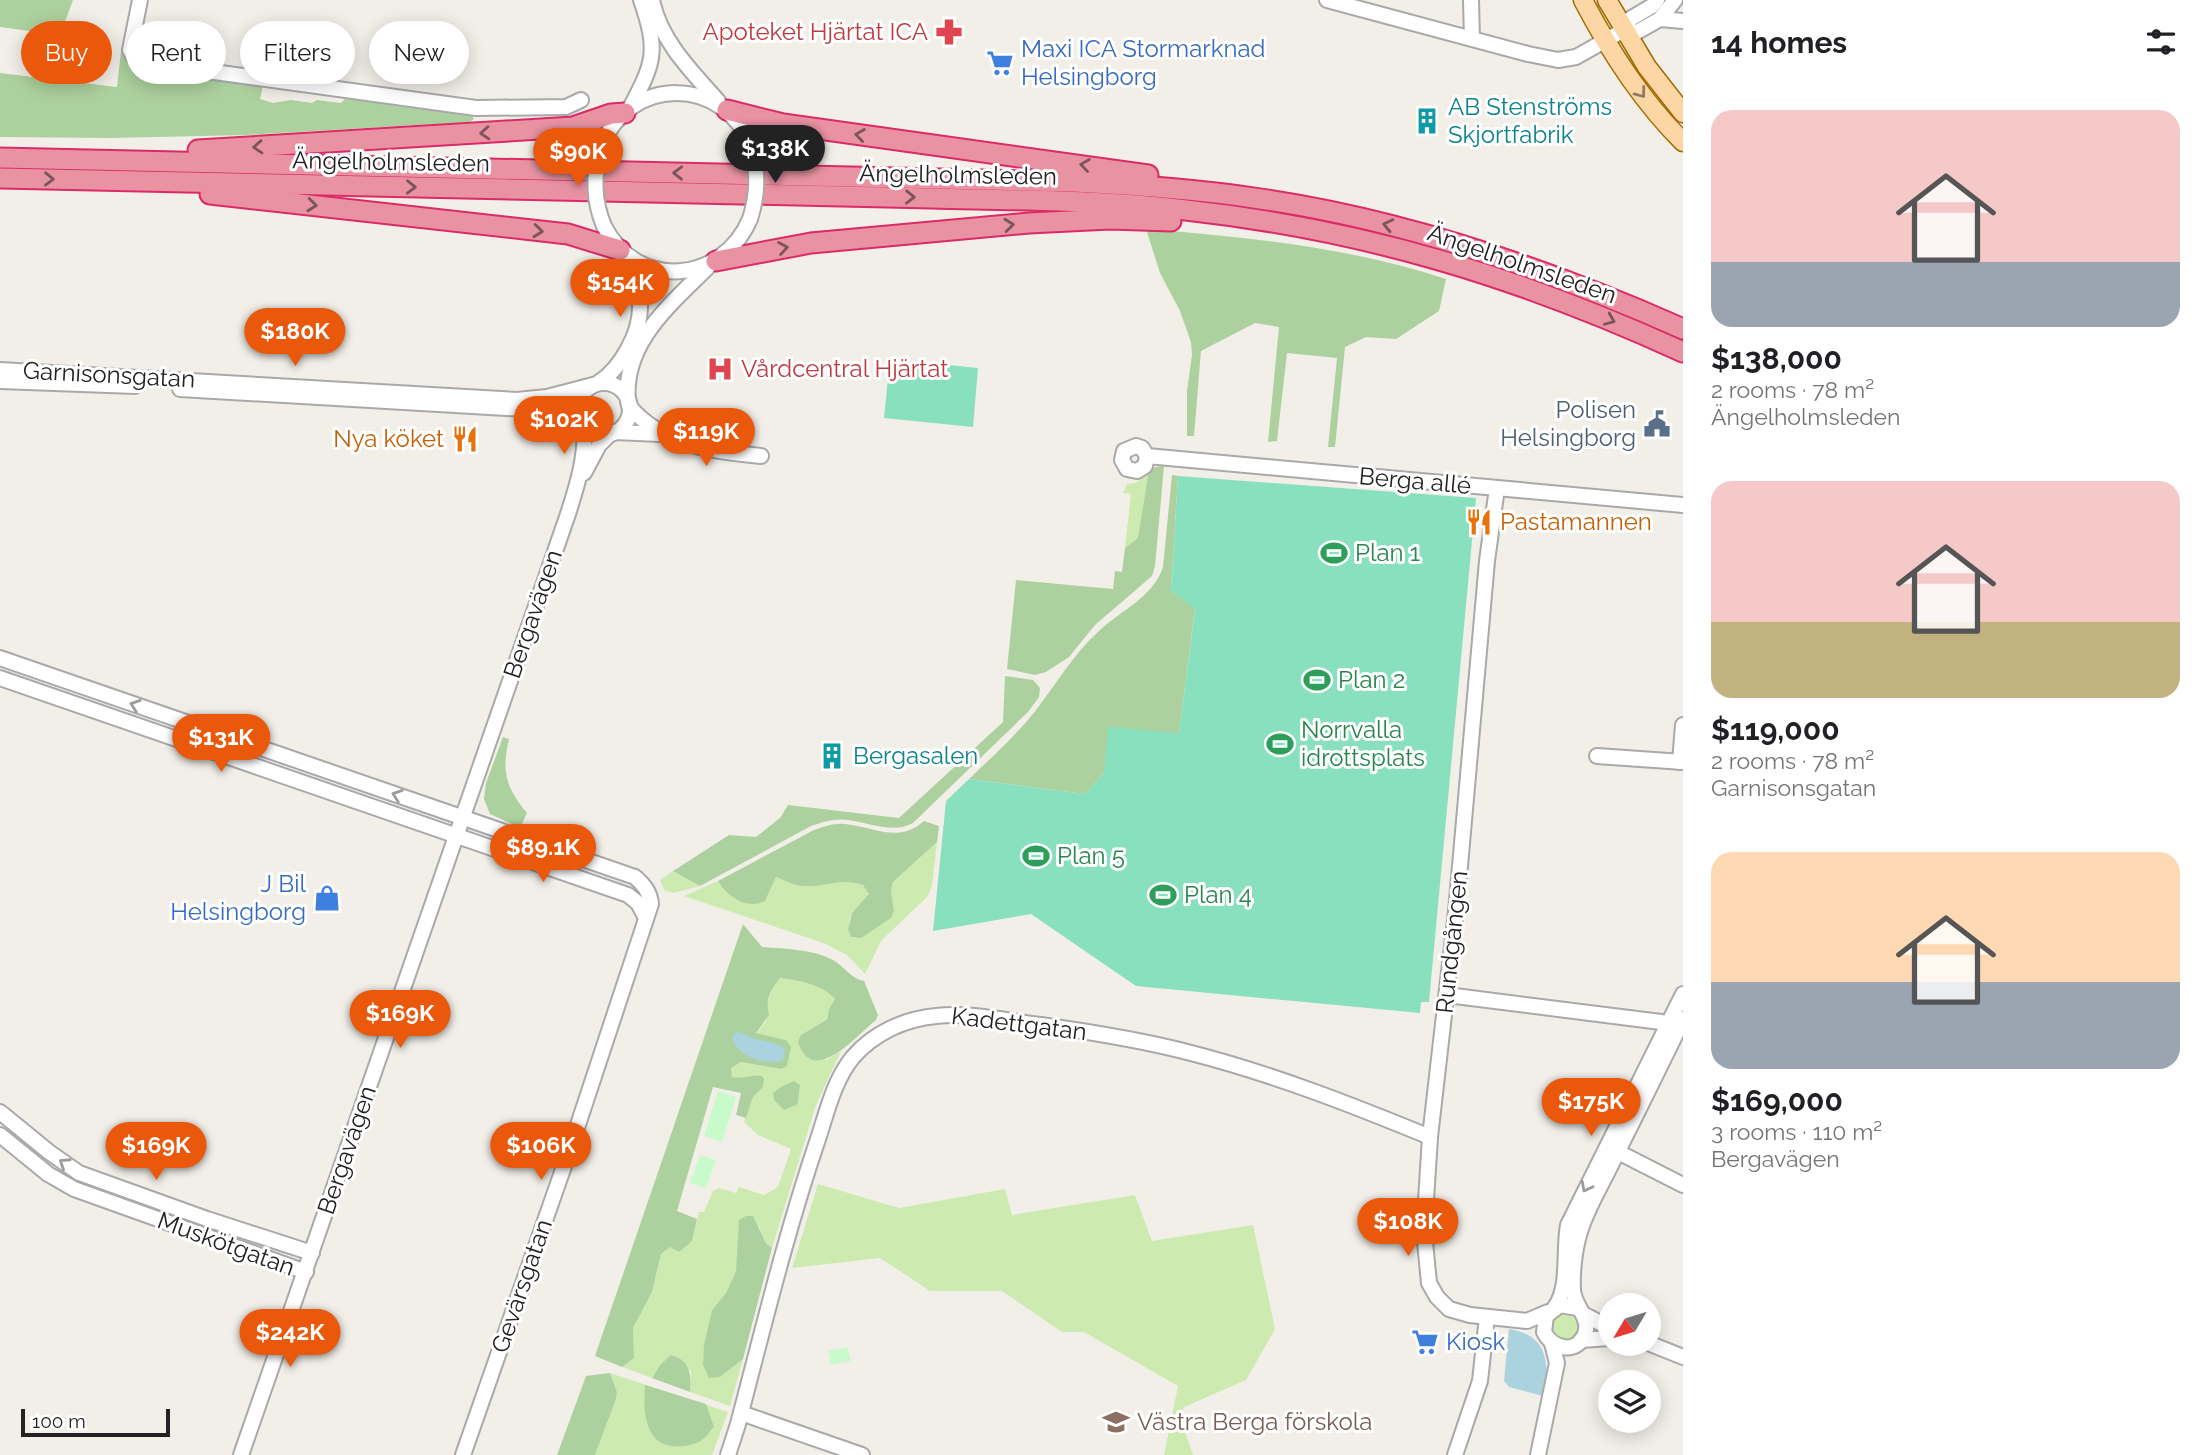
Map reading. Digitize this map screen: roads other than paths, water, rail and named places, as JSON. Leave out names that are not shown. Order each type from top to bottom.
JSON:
[{"type":"highway","points":[[724,108],[783,124],[1205,184],[1297,205]]},
{"type":"highway","points":[[34,158],[71,151],[234,149],[573,127],[627,111]]},
{"type":"highway","name":"Ängelholmsleden","points":[[0,158],[1074,181],[1166,187],[1297,205],[1391,225],[1509,259],[1683,329]]},
{"type":"highway","name":"Ängelholmsleden","points":[[0,178],[1082,202],[1184,209],[1346,235],[1462,265],[1583,308],[1683,352]]},
{"type":"highway","points":[[98,180],[153,190],[232,196],[568,234],[624,253]]},
{"type":"highway","points":[[713,263],[811,243],[1029,223],[1121,219],[1232,226],[1312,237],[1524,285]]},
{"type":"main road","points":[[1583,0],[1605,40],[1647,101],[1683,142]]},
{"type":"main road","points":[[1607,0],[1651,74],[1683,113]]},
{"type":"street","points":[[140,0],[130,50],[141,62],[476,108],[566,107],[581,100]]},
{"type":"street","points":[[640,0],[651,34],[652,51],[646,80],[627,111],[609,130],[601,147],[595,187],[604,226],[624,253],[640,304],[636,328],[617,367],[580,397],[578,409],[582,423],[596,433],[663,434]]},
{"type":"street","points":[[613,433],[626,421],[631,366],[650,328],[671,302],[741,239],[751,219],[758,187],[752,148],[740,125],[673,47],[654,11],[652,0]]},
{"type":"street","points":[[1327,0],[1558,60],[1576,57],[1624,30],[1637,32],[1656,9],[1678,1]]},
{"type":"street","points":[[1471,0],[1472,39]]},
{"type":"street","points":[[1656,9],[1683,21]]},
{"type":"street","points":[[627,111],[654,97],[671,93],[692,94],[724,108]]},
{"type":"street","points":[[624,253],[650,267],[670,270],[698,270],[713,263]]},
{"type":"street","name":"Garnisonsgatan","points":[[0,370],[517,400],[547,397],[595,384]]},
{"type":"street","name":"Garnisonsgatan","points":[[0,381],[559,411],[582,423]]},
{"type":"street","points":[[595,384],[614,385],[623,391],[629,404],[646,424],[663,434],[702,449],[761,456]]},
{"type":"street","name":"Bergavägen","points":[[577,487],[584,439],[582,423]]},
{"type":"street","name":"Bergavägen","points":[[241,1455],[577,487],[599,444],[613,433]]},
{"type":"street","name":"Berga allé","points":[[1147,456],[1683,505]]},
{"type":"street","name":"Rundgången","points":[[1497,488],[1487,561],[1447,995],[1430,1137],[1424,1232],[1429,1283],[1437,1297],[1449,1309],[1487,1317],[1527,1321],[1551,1310]]},
{"type":"street","name":"Gevärsgatan","points":[[0,658],[635,877],[645,886],[651,905],[569,1152],[463,1455]]},
{"type":"street","points":[[0,678],[628,895],[638,903],[646,918]]},
{"type":"street","points":[[1597,756],[1681,762],[1683,725]]},
{"type":"street","points":[[1548,1455],[1563,1364],[1586,1332],[1587,1323],[1573,1292],[1581,1226],[1678,1027],[1683,994]]},
{"type":"street","points":[[1447,995],[1661,1022],[1678,1027]]},
{"type":"street","name":"Kadettgatan","points":[[727,1455],[741,1413],[796,1207],[835,1091],[844,1070],[856,1054],[871,1040],[896,1026],[924,1017],[955,1016],[1113,1036],[1192,1053],[1259,1072],[1430,1137]]},
{"type":"street","points":[[1538,1455],[1557,1363],[1544,1324],[1563,1290],[1568,1226],[1678,1027]]},
{"type":"street","name":"Muskötgatan","points":[[0,1111],[79,1173],[312,1253]]},
{"type":"street","name":"Muskötgatan","points":[[0,1135],[48,1174],[74,1189],[306,1272]]},
{"type":"street","points":[[1618,1152],[1683,1185]]},
{"type":"street","points":[[1551,1310],[1566,1304],[1598,1321]]},
{"type":"street","points":[[1455,1455],[1480,1381],[1487,1317]]},
{"type":"street","name":"Rundgången","points":[[1527,1321],[1548,1337]]},
{"type":"street","points":[[1548,1337],[1560,1347],[1598,1340]]},
{"type":"street","points":[[1661,1348],[1683,1357]]},
{"type":"street","points":[[1661,1349],[1668,1351]]},
{"type":"street","points":[[741,1413],[862,1455]]},
{"type":"water","points":[[740,1032],[785,1048],[783,1060],[768,1062],[747,1055],[732,1039],[734,1033]]},
{"type":"water","points":[[1509,1329],[1532,1337],[1539,1344],[1546,1362],[1543,1396],[1509,1387],[1504,1381]]},
{"type":"place","name":"Apoteket Hjärtat ICA","points":[[949,32]]},
{"type":"place","name":"Maxi ICA Stormarknad Helsingborg","points":[[1000,63]]},
{"type":"place","name":"AB Stenströms Skjortfabrik","points":[[1427,121]]},
{"type":"place","name":"Vårdcentral Hjärtat","points":[[720,369]]},
{"type":"place","name":"Polisen Helsingborg","points":[[1657,424]]},
{"type":"place","name":"Nya köket","points":[[465,439]]},
{"type":"place","name":"Pastamannen","points":[[1479,522]]},
{"type":"place","name":"Plan 1","points":[[1334,553]]},
{"type":"place","name":"Plan 2","points":[[1317,680]]},
{"type":"place","name":"Norrvalla idrottsplats","points":[[1280,744]]},
{"type":"place","name":"Bergasalen","points":[[832,756]]},
{"type":"place","name":"Plan 5","points":[[1036,856]]},
{"type":"place","name":"Plan 4","points":[[1163,895]]},
{"type":"place","name":"J Bil Helsingborg","points":[[327,898]]},
{"type":"place","name":"Kiosk","points":[[1425,1342]]},
{"type":"place","name":"Västra Berga förskola","points":[[1116,1422]]}]
